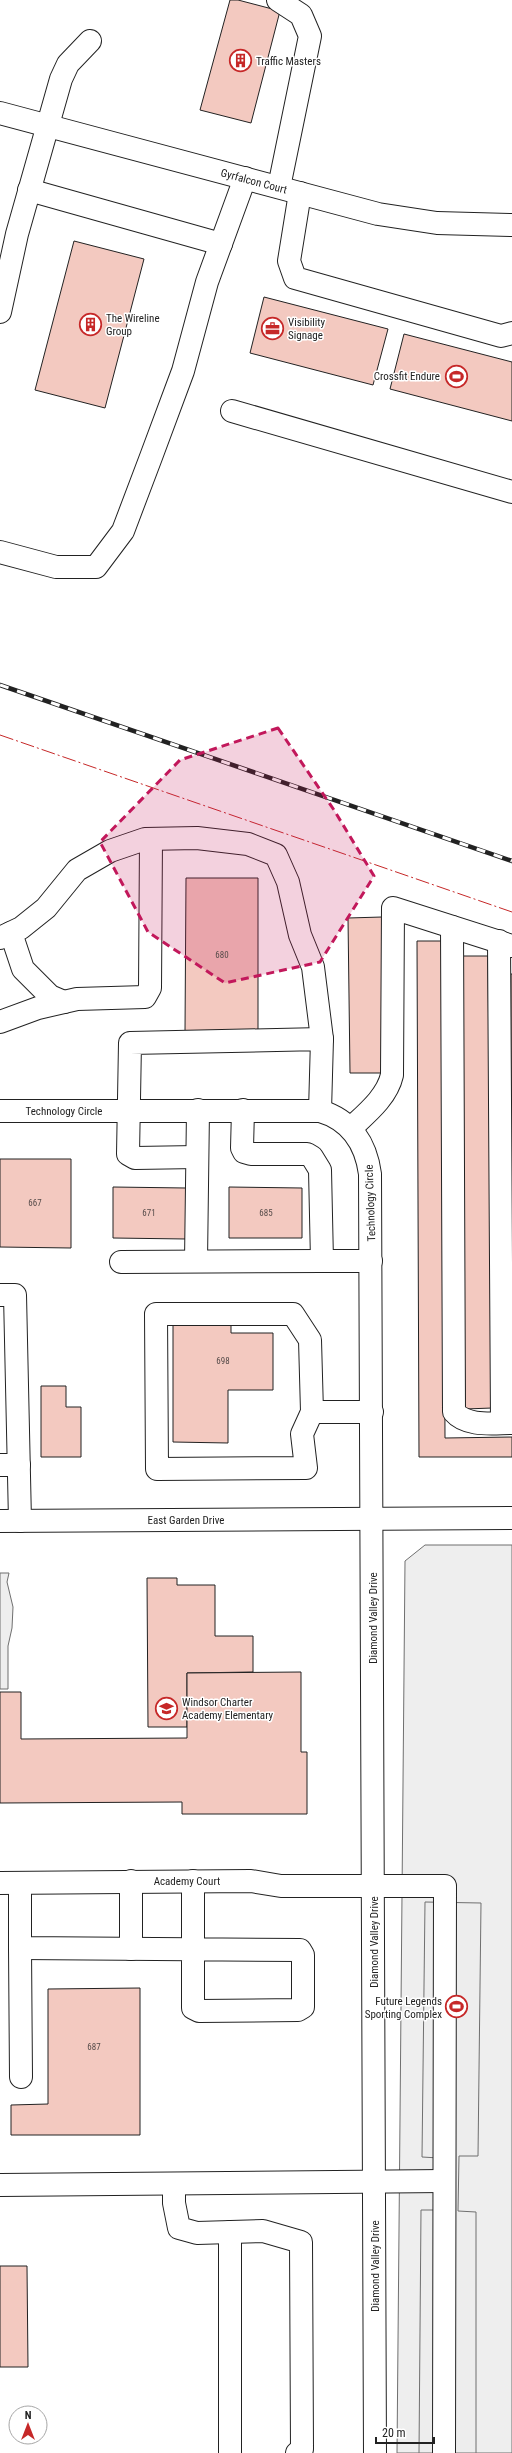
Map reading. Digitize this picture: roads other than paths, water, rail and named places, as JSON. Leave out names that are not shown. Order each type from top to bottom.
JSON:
[{"type":"street","points":[[278,0],[301,15],[310,36],[279,187]]},
{"type":"street","points":[[0,312],[30,190],[60,85],[68,64],[90,41]]},
{"type":"street","name":"Gyrfalcon Court","points":[[0,113],[378,214],[437,223],[512,224]]},
{"type":"street","points":[[0,552],[56,567],[96,567],[123,531],[183,371],[207,282],[245,178]]},
{"type":"street","points":[[30,190],[221,244]]},
{"type":"street","points":[[300,193],[289,261],[295,278],[500,336],[512,333]]},
{"type":"street","points":[[232,411],[512,492]]},
{"type":"street","points":[[64,1002],[50,996],[23,970],[5,935],[21,928],[46,908],[77,870],[110,851],[145,839],[197,838],[248,844],[276,855],[288,882],[300,935],[313,967],[322,1039],[320,1111]]},
{"type":"street","points":[[0,1022],[38,1008],[77,999],[145,997],[150,988],[151,839]]},
{"type":"street","points":[[351,1128],[383,1094],[390,1084],[392,1075],[393,908],[505,944],[507,1423],[460,1420],[454,1412],[452,927]]},
{"type":"street","points":[[197,1157],[130,1156],[127,1145],[130,1043],[322,1039]]},
{"type":"street","points":[[196,1262],[198,1110]]},
{"type":"street","points":[[243,1110],[242,1148],[244,1152],[251,1154],[307,1154],[316,1162],[320,1170],[322,1261]]},
{"type":"street","name":"Technology Circle","points":[[0,1111],[320,1111],[329,1114],[351,1128],[359,1138],[368,1158],[370,1174],[373,1519]]},
{"type":"street","points":[[121,1262],[371,1261]]},
{"type":"street","points":[[0,1295],[15,1295],[10,1465],[10,1521]]},
{"type":"street","points":[[156,1314],[293,1314],[310,1340],[312,1412],[302,1434],[306,1468],[157,1469],[156,1314]]},
{"type":"street","points":[[312,1412],[372,1412]]},
{"type":"street","name":"East Garden Drive","points":[[10,1521],[512,1518]]},
{"type":"street","name":"Diamond Valley Drive","points":[[373,1519],[375,2453]]},
{"type":"street","points":[[131,1881],[131,1948]]},
{"type":"street","points":[[20,1948],[131,1948],[193,1949],[300,1950],[303,1955],[303,2007],[298,2010],[199,2011],[193,2008],[193,1949],[193,1881]]},
{"type":"street","name":"Academy Court","points":[[10,1883],[251,1881],[281,1886],[445,1886],[444,2181]]},
{"type":"street","points":[[10,1883],[20,1948],[21,2077]]},
{"type":"street","points":[[0,2185],[444,2181],[444,2453]]},
{"type":"street","points":[[174,2184],[174,2203],[179,2228],[197,2233],[263,2231],[301,2242],[302,2448],[297,2453]]},
{"type":"street","points":[[230,2232],[230,2453]]},
{"type":"railway","points":[[0,685],[512,861]]},
{"type":"place","name":"Traffic Masters","points":[[240,61]]},
{"type":"place","name":"The Wireline Group","points":[[90,324]]},
{"type":"place","name":"Visibility Signage","points":[[272,328]]},
{"type":"place","name":"Crossfit Endure","points":[[456,376]]},
{"type":"place","name":"Windsor Charter Academy Elementary","points":[[167,1708]]},
{"type":"place","name":"Future Legends Sporting Complex","points":[[457,2007]]}]
